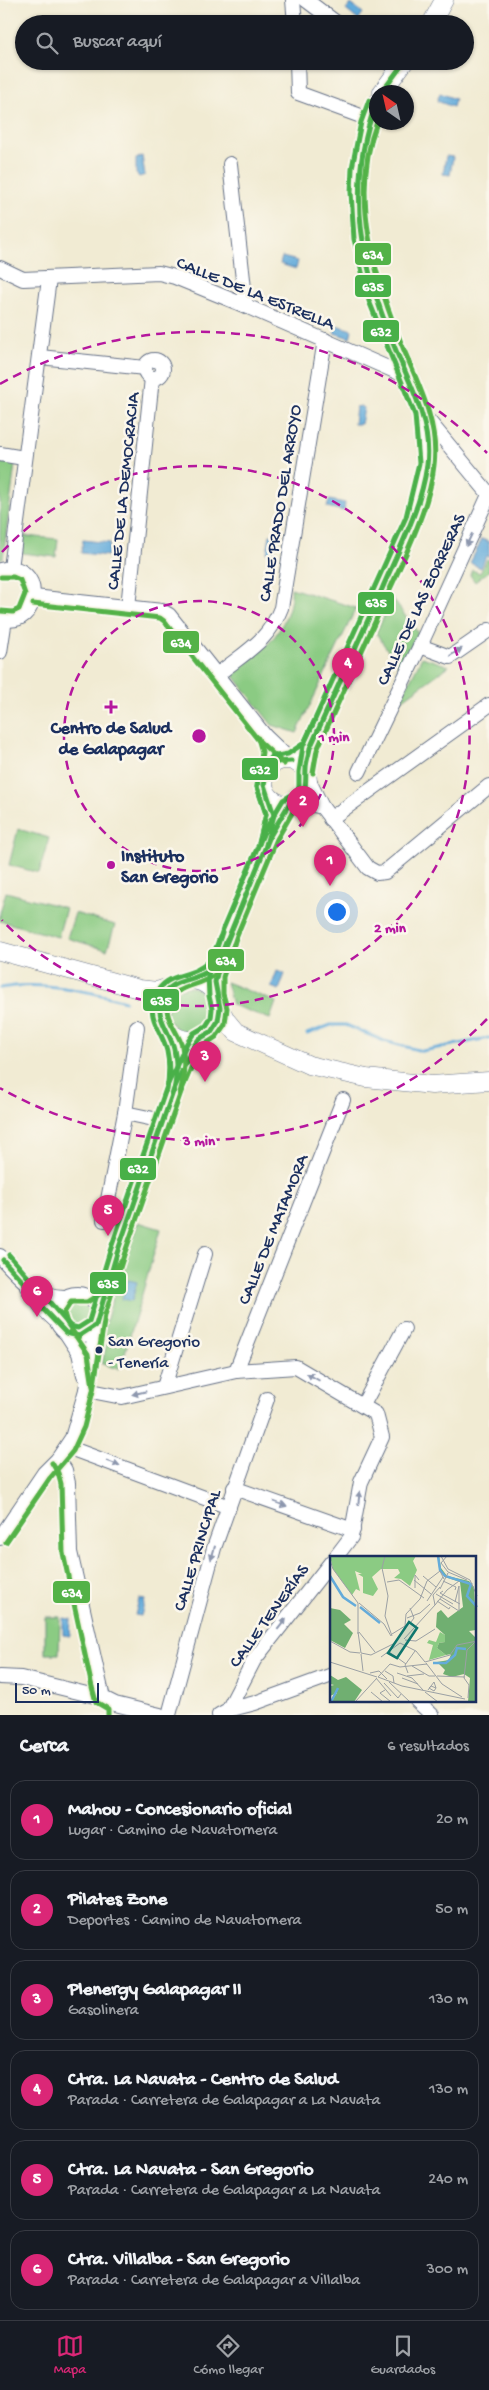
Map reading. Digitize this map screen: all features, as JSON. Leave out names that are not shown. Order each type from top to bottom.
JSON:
[{"type":"main road","points":[[435,15],[444,0]]},
{"type":"main road","points":[[386,85],[394,70]]},
{"type":"main road","points":[[270,836],[293,803],[305,794],[310,748],[413,519],[423,489],[427,454],[422,413],[377,300],[364,252],[360,181],[363,145],[369,119]]},
{"type":"main road","points":[[293,803],[277,803],[270,798],[265,791],[264,782],[268,769],[275,762],[291,760],[310,748]]},
{"type":"main road","points":[[291,760],[301,766],[307,775]]},
{"type":"main road","points":[[202,1038],[218,1021],[215,976],[223,951],[270,836],[274,814],[270,798]]},
{"type":"main road","points":[[0,950],[148,991],[169,987],[182,980],[190,980],[208,985],[231,1027],[244,1037]]},
{"type":"main road","points":[[190,980],[209,970],[223,951]]},
{"type":"main road","points":[[121,984],[146,997],[170,1033],[183,1040],[227,1033],[244,1037],[309,1066],[366,1078],[432,1084],[489,1081]]},
{"type":"main road","points":[[160,1017],[162,998],[169,987]]},
{"type":"street","points":[[293,0],[294,15]]},
{"type":"street","points":[[306,0],[326,15]]},
{"type":"street","points":[[297,70],[298,93],[369,119]]},
{"type":"street","points":[[230,164],[246,306]]},
{"type":"street","name":"CALLE DE LA ESTRELLA","points":[[0,268],[23,280],[159,273],[175,277],[397,372],[404,369]]},
{"type":"street","points":[[0,652],[3,618],[15,618],[24,614],[31,606],[34,597],[33,587],[29,578],[21,572],[5,569],[40,357],[49,280]]},
{"type":"street","name":"CALLE PRADO DEL ARROYO","points":[[217,675],[263,639],[274,626],[281,608],[325,340]]},
{"type":"street","name":"CALLE DE LA DEMOCRACIA","points":[[40,357],[149,373],[128,607]]},
{"type":"street","points":[[422,413],[489,495]]},
{"type":"street","points":[[427,454],[443,446],[452,449]]},
{"type":"street","points":[[0,454],[24,458]]},
{"type":"street","name":"CALLE DE LAS ZORRERAS","points":[[359,772],[420,646],[489,495]]},
{"type":"street","points":[[34,597],[162,611],[169,615],[265,736],[291,760]]},
{"type":"street","points":[[420,646],[450,657],[489,630]]},
{"type":"street","points":[[330,819],[489,705]]},
{"type":"street","points":[[265,736],[270,751],[268,769]]},
{"type":"street","points":[[307,775],[322,807],[330,819],[368,868],[377,873],[385,872],[489,786]]},
{"type":"street","points":[[293,803],[322,807]]},
{"type":"street","points":[[104,1220],[125,1114],[137,1027]]},
{"type":"street","points":[[170,1033],[176,1058],[174,1089]]},
{"type":"street","points":[[0,1538],[67,1447],[77,1425],[86,1390],[97,1319],[117,1252],[174,1089],[190,1052],[202,1038]]},
{"type":"street","name":"CALLE DE MATAMORA","points":[[236,1371],[343,1100]]},
{"type":"street","points":[[125,1114],[163,1121]]},
{"type":"street","points":[[85,1295],[95,1288],[105,1276],[117,1252]]},
{"type":"street","points":[[164,1388],[205,1254]]},
{"type":"street","points":[[1,1261],[35,1291],[52,1297],[65,1297],[72,1294],[85,1295],[96,1305],[97,1319],[91,1330],[79,1336],[62,1327],[42,1309],[25,1284]]},
{"type":"street","points":[[65,1297],[59,1304],[56,1312],[62,1327],[81,1359],[86,1390]]},
{"type":"street","points":[[363,1405],[404,1329]]},
{"type":"street","name":"CALLE TENERÍAS","points":[[86,1390],[122,1397],[236,1371],[296,1367],[363,1405],[376,1414],[382,1437],[361,1482],[351,1537],[337,1556]]},
{"type":"street","name":"CALLE PRINCIPAL","points":[[169,1715],[214,1548],[267,1399]]},
{"type":"street","points":[[67,1447],[229,1507]]},
{"type":"street","points":[[54,1463],[65,1470],[68,1483],[70,1552],[111,1706]]},
{"type":"street","points":[[234,1488],[353,1530]]},
{"type":"street","name":"CALLE TENERÍAS","points":[[224,1712],[254,1660],[330,1565]]},
{"type":"street","points":[[224,1712],[255,1703],[330,1676]]},
{"type":"street","points":[[0,1677],[21,1678],[111,1706],[160,1715]]},
{"type":"street","points":[[418,1702],[432,1715]]},
{"type":"green space","points":[[0,462],[15,464],[3,558],[0,559]]},
{"type":"green space","points":[[24,536],[58,539],[56,557],[22,553]]},
{"type":"green space","points":[[487,559],[489,560],[489,571],[475,582],[470,575],[472,570],[480,573]]},
{"type":"green space","points":[[291,588],[356,608],[297,733],[272,725],[234,676],[241,664],[262,650],[274,638],[287,614],[290,605]]},
{"type":"green space","points":[[392,598],[418,633],[401,670],[376,633]]},
{"type":"green space","points":[[422,657],[449,666],[399,702]]},
{"type":"green space","points":[[18,829],[49,838],[39,873],[9,865]]},
{"type":"green space","points":[[6,892],[66,908],[58,937],[0,921],[0,913]]},
{"type":"green space","points":[[75,913],[115,925],[107,950],[67,938]]},
{"type":"green space","points":[[226,982],[276,1002],[270,1019],[232,1005]]},
{"type":"green space","points":[[190,987],[203,991],[209,997],[213,1010],[209,1023],[203,1029],[190,1033],[177,1029],[171,1023],[167,1010],[171,997],[177,991]]},
{"type":"green space","points":[[138,1222],[161,1229],[123,1360],[121,1359],[118,1369],[102,1364],[107,1340],[103,1333],[116,1285]]},
{"type":"green space","points":[[77,1302],[87,1305],[90,1315],[87,1325],[77,1328],[67,1325],[64,1315],[67,1305]]},
{"type":"green space","points":[[45,1617],[60,1617],[59,1654],[45,1654]]},
{"type":"water","points":[[351,4],[363,13],[362,15],[352,15],[346,10]]},
{"type":"water","points":[[440,93],[455,99],[453,107],[437,101]]},
{"type":"water","points":[[142,156],[145,175],[139,177],[136,174],[136,159]]},
{"type":"water","points":[[446,156],[453,157],[450,175],[443,174]]},
{"type":"water","points":[[282,257],[298,261],[296,269],[280,264]]},
{"type":"water","points":[[336,325],[352,330],[350,338],[334,333]]},
{"type":"water","points":[[361,406],[364,408],[361,424],[354,424],[356,407]]},
{"type":"water","points":[[329,500],[345,503],[344,511],[327,507]]},
{"type":"water","points":[[270,535],[277,536],[274,554],[267,553]]},
{"type":"water","points":[[482,539],[489,542],[489,557],[486,556],[481,568],[470,563]]},
{"type":"water","points":[[83,540],[110,543],[108,556],[81,553]]},
{"type":"water","points":[[277,971],[285,974],[279,990],[271,987]]},
{"type":"water","points":[[128,1280],[137,1282],[132,1301],[122,1299]]},
{"type":"water","points":[[139,1599],[145,1600],[141,1616],[135,1615]]},
{"type":"water","points":[[63,1618],[71,1619],[70,1636],[63,1635]]},
{"type":"waterway","points":[[0,988],[47,986],[94,993],[125,1001]]},
{"type":"waterway","points":[[307,1034],[331,1025],[346,1025],[384,1041],[422,1051],[489,1038]]},
{"type":"transit line","name":"635","points":[[387,85],[398,70]]},
{"type":"transit line","name":"632","points":[[9,1255],[70,1326],[78,1328],[89,1321],[110,1251],[167,1086],[187,1043],[194,1033],[206,1026],[211,1018],[212,1009],[208,975],[223,929],[264,832],[283,800],[297,792],[303,746],[406,517],[419,463],[415,415],[369,301],[354,239],[351,192],[352,168],[361,122],[369,100]]},
{"type":"transit line","name":"635","points":[[289,804],[300,798],[305,790],[306,763],[310,748],[409,528],[420,497],[427,465],[428,450],[424,421],[374,291],[361,230],[359,198],[361,167],[369,125]]},
{"type":"transit line","name":"634","points":[[313,773],[317,750],[417,528],[428,496],[434,465],[435,450],[431,420],[393,323],[375,267],[369,238],[365,179],[369,150],[375,130]]},
{"type":"transit line","name":"634","points":[[1,577],[13,577],[20,580],[25,594],[19,609],[13,612],[1,611]]},
{"type":"transit line","name":"634","points":[[33,604],[160,618],[259,741],[284,764]]},
{"type":"transit line","name":"632","points":[[259,843],[266,814],[257,787],[259,770],[271,757],[288,754],[304,743],[314,722]]},
{"type":"transit line","name":"634","points":[[258,738],[262,752],[257,787],[266,814],[259,844]]},
{"type":"transit line","name":"635","points":[[266,845],[274,815],[264,785],[266,773],[277,762],[291,761]]},
{"type":"transit line","name":"635","points":[[3,1260],[25,1284],[43,1309],[66,1333],[79,1336],[96,1325],[117,1253],[174,1089],[193,1047],[199,1039],[211,1032],[218,1021],[220,1008],[215,982],[223,951],[270,836],[289,804]]},
{"type":"transit line","name":"634","points":[[6,1542],[50,1478],[73,1451],[84,1427],[93,1391],[105,1315],[124,1255],[181,1092],[194,1061],[204,1045],[216,1037],[225,1024],[227,1008],[223,994],[223,977],[237,935],[277,839],[295,808]]},
{"type":"transit line","name":"632","points":[[167,1090],[168,1056],[152,1011],[155,996],[159,988],[165,983],[194,971],[208,962],[214,953],[220,937]]},
{"type":"transit line","name":"635","points":[[174,1091],[176,1060],[172,1042],[161,1018],[160,1005],[162,998],[171,987],[210,970],[218,960],[227,940]]},
{"type":"transit line","name":"634","points":[[180,1093],[184,1070],[183,1052],[168,1014],[168,1003],[176,993],[217,973],[226,961],[234,944]]},
{"type":"transit line","name":"634","points":[[93,1387],[88,1354],[67,1323],[64,1313],[71,1302],[87,1302],[100,1294],[120,1262]]},
{"type":"transit line","name":"634","points":[[52,1463],[58,1473],[61,1484],[63,1553],[92,1687],[96,1702],[108,1709],[108,1715]]},
{"type":"place","name":"Ctra. La Navata - Centro de Salud","points":[[348,689]]},
{"type":"place","name":"Centro de Salud de Galapagar","points":[[111,707]]},
{"type":"place","name":"Pilates Zone","points":[[303,827]]},
{"type":"place","name":"Instituto San Gregorio","points":[[111,865]]},
{"type":"place","name":"Mahou - Concesionario oficial","points":[[330,886]]},
{"type":"place","name":"Plenergy Galapagar II","points":[[205,1082]]},
{"type":"place","name":"Ctra. La Navata - San Gregorio","points":[[108,1236]]},
{"type":"place","name":"Ctra. Villalba - San Gregorio","points":[[37,1317]]},
{"type":"place","name":"San Gregorio - Tenería","points":[[99,1350]]}]
